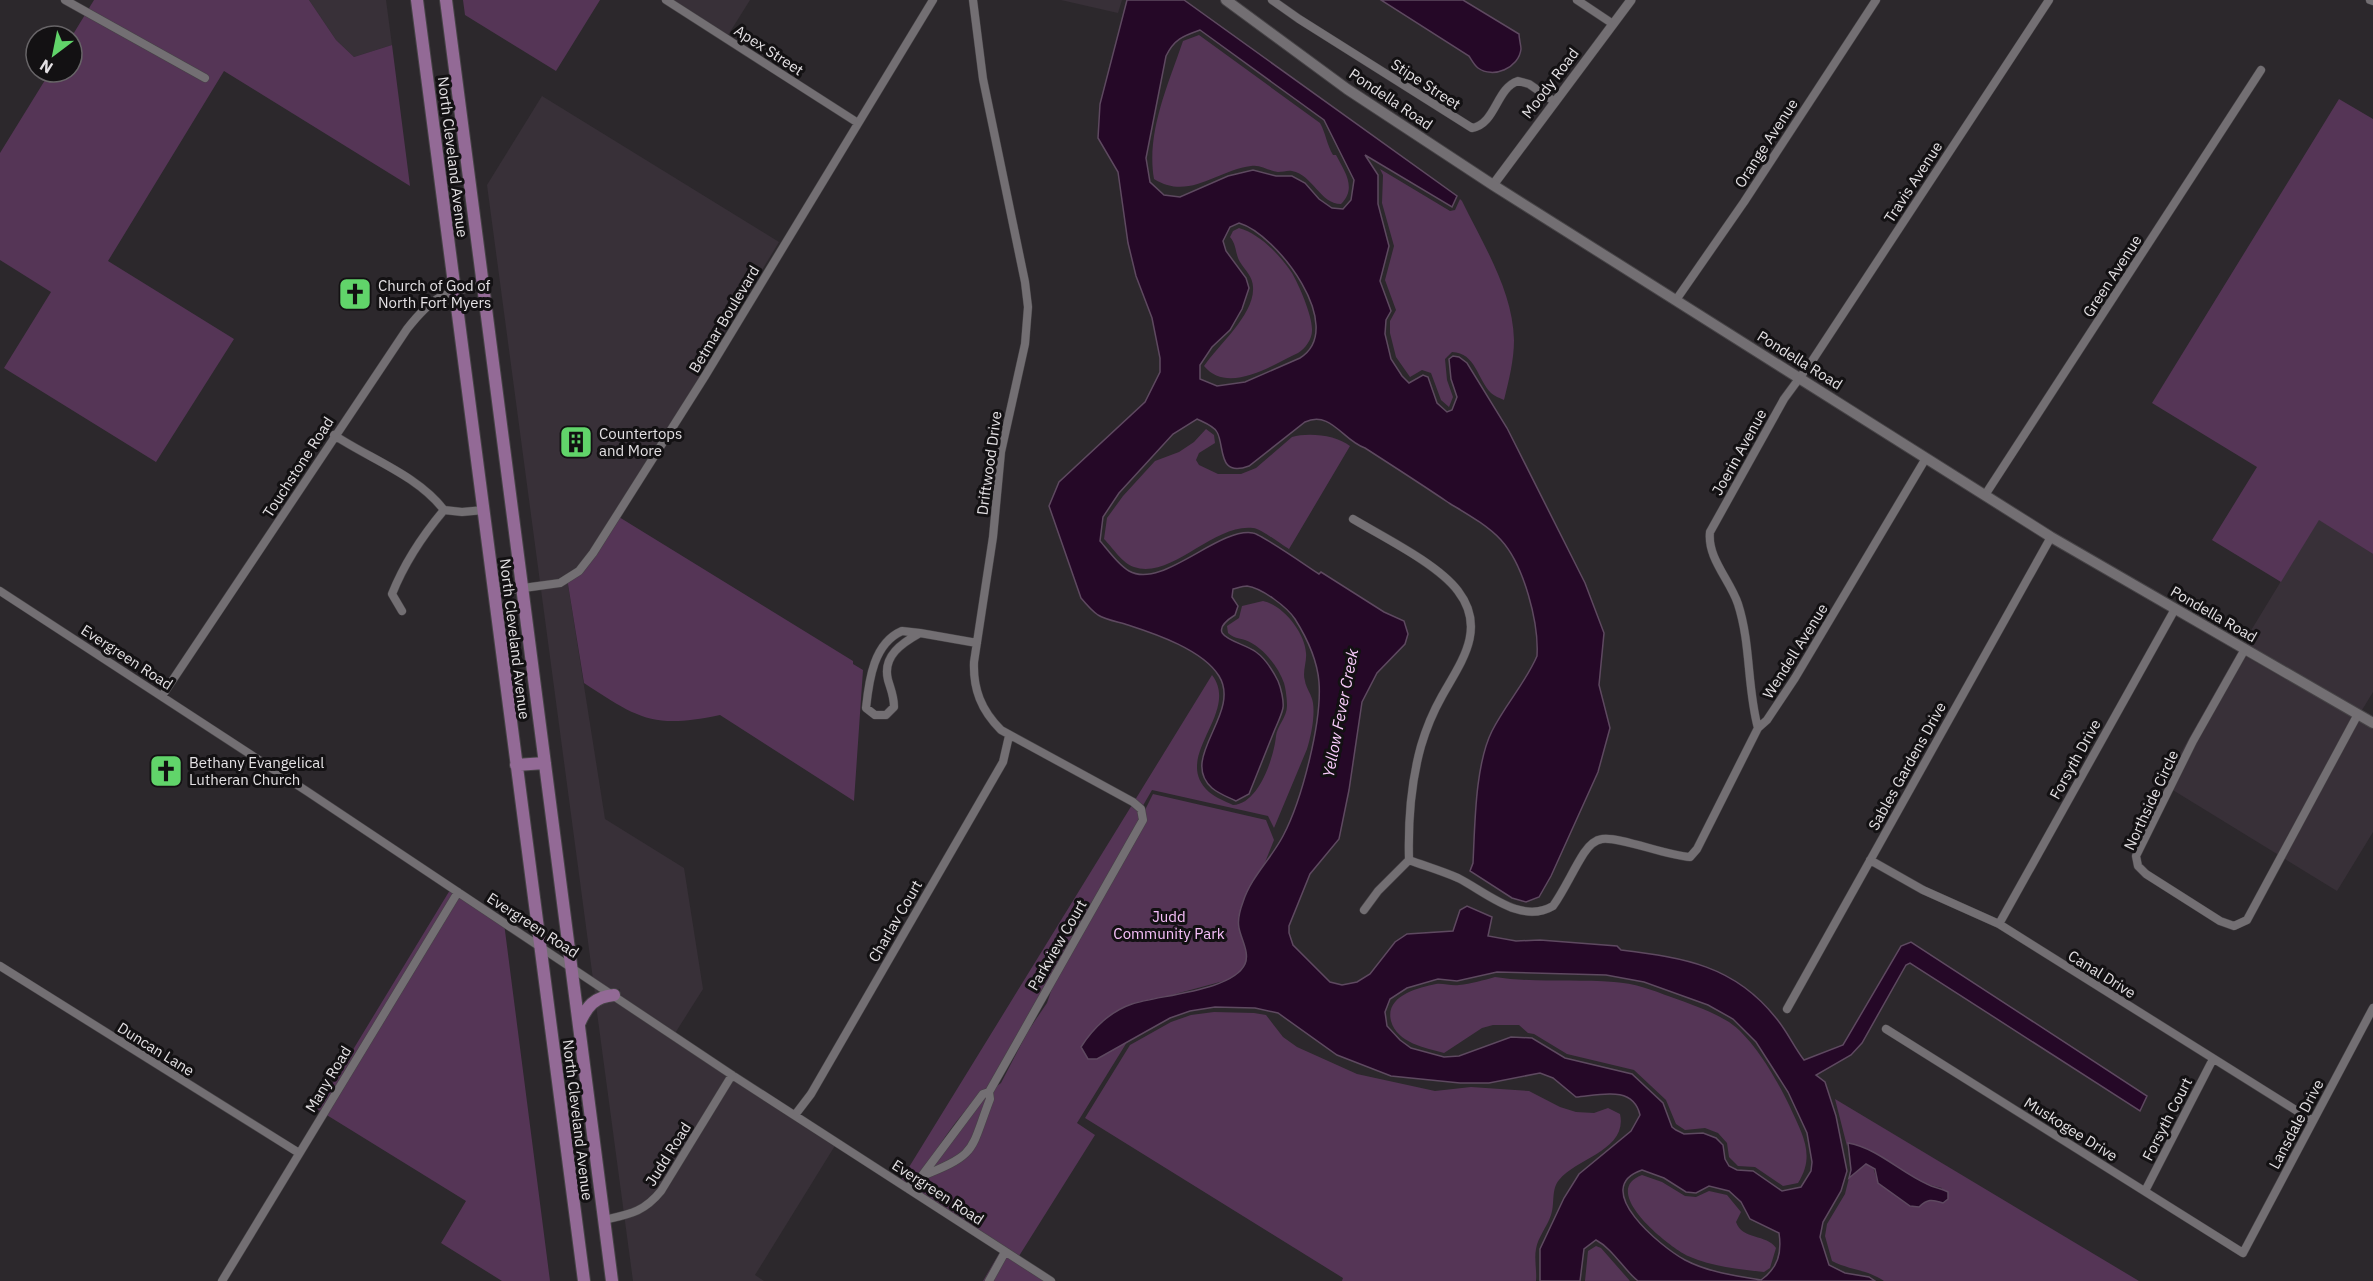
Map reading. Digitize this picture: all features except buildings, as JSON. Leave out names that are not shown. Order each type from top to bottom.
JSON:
[{"type":"main road","name":"North Cleveland Avenue","points":[[417,0],[584,1281]]},
{"type":"main road","name":"North Cleveland Avenue","points":[[446,0],[612,1281]]},
{"type":"main road","name":"Pondella Road","points":[[1226,0],[1347,89],[1493,185],[1926,458],[2052,537],[2373,723]]},
{"type":"main road","points":[[516,765],[545,763]]},
{"type":"main road","points":[[579,1025],[586,1008],[592,1001],[602,996],[614,995]]},
{"type":"street","points":[[65,0],[205,78]]},
{"type":"street","name":"Apex Street","points":[[666,0],[858,123]]},
{"type":"street","name":"Betmar Boulevard","points":[[494,592],[549,586],[570,578],[593,553],[705,376],[933,0]]},
{"type":"street","name":"Driftwood Drive","points":[[973,0],[983,79],[1025,282],[1028,307],[1025,344],[1001,452],[993,537],[974,672],[977,692],[986,714],[1009,736],[1121,794],[1141,809]]},
{"type":"street","name":"Stipe Street","points":[[1272,0],[1472,128],[1482,125],[1508,87],[1518,81],[1529,84],[1554,102]]},
{"type":"street","points":[[1577,0],[1613,24]]},
{"type":"street","name":"Moody Road","points":[[1493,185],[1631,0]]},
{"type":"street","name":"Orange Avenue","points":[[1676,300],[1744,202],[1876,0]]},
{"type":"street","name":"Travis Avenue","points":[[1800,378],[2049,0]]},
{"type":"street","name":"Green Avenue","points":[[1985,495],[2261,70]]},
{"type":"street","name":"Touchstone Road","points":[[162,696],[334,435],[407,329],[425,307],[455,291],[483,285]]},
{"type":"street","name":"Joerin Avenue","points":[[1758,728],[1752,709],[1749,667],[1741,616],[1734,594],[1712,555],[1709,543],[1710,532],[1784,399],[1800,378]]},
{"type":"street","points":[[334,435],[393,469],[436,501],[444,510],[462,512],[484,510]]},
{"type":"street","name":"Wendell Avenue","points":[[1409,860],[1460,879],[1511,907],[1522,911],[1537,912],[1553,906],[1584,852],[1592,844],[1602,839],[1676,857],[1690,858],[1697,849],[1758,728],[1767,720],[1795,678],[1905,489],[1926,458]]},
{"type":"street","points":[[402,611],[392,594],[394,589],[431,526],[444,510]]},
{"type":"street","points":[[1353,519],[1444,577],[1460,593],[1471,627],[1467,651],[1431,718],[1421,746],[1415,776],[1409,860],[1378,891],[1364,910]]},
{"type":"street","name":"Sables Gardens Drive","points":[[1787,1009],[2052,537]]},
{"type":"street","name":"Evergreen Road","points":[[0,591],[540,945],[732,1075],[1051,1281]]},
{"type":"street","name":"Forsyth Drive","points":[[1999,924],[2175,609]]},
{"type":"street","points":[[920,633],[900,644],[892,654],[887,672],[894,695],[894,707],[886,715],[875,715],[866,708],[868,690],[879,652],[884,642],[893,635],[902,631],[920,633],[977,643]]},
{"type":"street","name":"Northside Circle","points":[[2245,649],[2193,741],[2136,856],[2138,866],[2146,874],[2220,921],[2234,926],[2247,920],[2358,714]]},
{"type":"street","points":[[874,670],[887,672]]},
{"type":"street","name":"Charlav Court","points":[[795,1115],[811,1094],[1003,762],[1009,736]]},
{"type":"street","name":"Parkview Court","points":[[907,1188],[921,1177],[960,1159],[974,1144],[990,1099],[989,1092],[1138,830],[1143,820],[1141,809]]},
{"type":"street","name":"Canal Drive","points":[[1870,860],[1923,890],[1999,924],[2313,1121]]},
{"type":"street","name":"Many Road","points":[[222,1281],[458,892]]},
{"type":"street","name":"Duncan Lane","points":[[0,966],[299,1154]]},
{"type":"street","name":"Lansdale Drive","points":[[2243,1253],[2373,1008]]},
{"type":"street","name":"Muskogee Drive","points":[[1886,1029],[2243,1253]]},
{"type":"street","name":"Forsyth Court","points":[[2145,1191],[2213,1059]]},
{"type":"street","name":"Judd Road","points":[[604,1220],[642,1209],[652,1202],[732,1075]]},
{"type":"street","name":"Parkview Court","points":[[921,1177],[983,1094],[989,1092]]},
{"type":"street","points":[[989,1281],[1005,1252]]},
{"type":"shaded area","points":[[309,0],[386,0],[392,45],[354,57],[336,40]]},
{"type":"shaded area","points":[[669,0],[750,0],[725,40]]},
{"type":"shaded area","points":[[1061,0],[1122,0],[1118,13]]},
{"type":"shaded area","points":[[542,96],[779,242],[701,371],[705,374],[587,563],[567,578],[605,819],[684,868],[703,989],[672,1038],[836,1144],[755,1275],[764,1281],[633,1281],[596,1005],[619,1000],[620,989],[595,994],[487,185]]},
{"type":"shaded area","points":[[2319,519],[2373,554],[2373,692],[2362,710],[2244,642]]},
{"type":"shaded area","points":[[2238,652],[2373,729],[2373,832],[2337,891],[2163,784]]},
{"type":"green space","points":[[94,0],[309,0],[336,40],[354,57],[392,45],[410,186],[224,71],[108,261],[234,339],[156,462],[4,368],[51,292],[0,260],[0,153],[43,84],[84,84],[84,24],[79,24]]},
{"type":"green space","points":[[463,0],[600,0],[556,71],[465,15]]},
{"type":"green space","points":[[1199,35],[1320,123],[1331,151],[1333,155],[1336,155],[1348,180],[1348,192],[1341,204],[1327,199],[1299,174],[1290,171],[1278,172],[1258,166],[1239,169],[1191,186],[1167,185],[1154,179],[1153,144],[1165,92],[1183,41]]},
{"type":"green space","points":[[2339,99],[2373,119],[2373,554],[2319,520],[2281,582],[2212,540],[2257,467],[2152,403]]},
{"type":"green space","points":[[1380,169],[1450,211],[1455,210],[1460,199],[1462,201],[1503,286],[1512,322],[1513,355],[1504,400],[1491,393],[1471,362],[1460,353],[1452,352],[1445,359],[1447,380],[1453,397],[1449,407],[1441,400],[1431,373],[1422,370],[1410,377],[1396,357],[1390,333],[1390,321],[1396,310],[1385,280],[1394,246],[1382,203],[1383,175]]},
{"type":"green space","points":[[1239,228],[1269,246],[1292,273],[1308,310],[1312,331],[1308,343],[1298,353],[1250,375],[1225,378],[1214,374],[1204,366],[1242,318],[1252,297],[1252,280],[1238,259],[1230,237],[1233,231]]},
{"type":"green space","points":[[1206,429],[1214,435],[1215,443],[1199,453],[1196,460],[1199,465],[1218,474],[1241,474],[1256,468],[1292,437],[1314,435],[1330,437],[1350,446],[1289,549],[1257,529],[1238,529],[1223,534],[1163,566],[1148,569],[1130,565],[1104,539],[1107,518],[1123,496],[1155,461],[1179,452],[1194,442]]},
{"type":"green space","points":[[619,517],[853,661],[853,664],[863,670],[854,801],[720,715],[678,721],[648,718],[619,705],[584,683],[567,578],[587,563]]},
{"type":"green space","points":[[1263,601],[1285,614],[1302,637],[1306,653],[1304,678],[1313,708],[1307,749],[1274,828],[1268,816],[1152,790],[1141,809],[1134,835],[998,1080],[973,1102],[951,1129],[915,1187],[915,1190],[1045,1281],[983,1281],[1000,1252],[898,1185],[1212,675],[1219,690],[1218,704],[1200,750],[1197,764],[1199,778],[1209,792],[1233,805],[1242,803],[1258,788],[1264,778],[1277,732],[1287,710],[1284,683],[1269,657],[1251,643],[1230,635],[1227,626],[1239,618],[1242,606]]},
{"type":"green space","name":"Judd Community Park","points":[[1153,794],[1266,820],[1274,840],[1239,927],[1247,955],[1246,975],[1153,1000],[1077,1123],[1095,1135],[1019,1256],[922,1194],[919,1188],[932,1163],[989,1092],[1001,1083],[1028,1031],[1047,1003],[1055,979],[1138,837],[1145,810]]},
{"type":"green space","points":[[450,890],[504,923],[550,1281],[502,1281],[441,1243],[466,1201],[317,1109]]},
{"type":"green space","points":[[1495,977],[1629,984],[1693,1005],[1729,1022],[1756,1049],[1785,1096],[1799,1126],[1807,1154],[1803,1173],[1798,1183],[1783,1186],[1755,1167],[1738,1166],[1729,1157],[1727,1143],[1718,1133],[1705,1128],[1685,1130],[1676,1124],[1666,1100],[1634,1070],[1567,1054],[1534,1034],[1528,1033],[1519,1025],[1493,1025],[1482,1028],[1444,1053],[1413,1043],[1399,1035],[1394,1028],[1390,1012],[1393,1005],[1404,995],[1436,984],[1456,985]]},
{"type":"green space","points":[[1214,1012],[1266,1015],[1283,1037],[1297,1047],[1357,1074],[1435,1091],[1471,1087],[1529,1091],[1560,1107],[1576,1112],[1594,1113],[1608,1108],[1620,1114],[1620,1126],[1609,1145],[1567,1172],[1559,1180],[1554,1192],[1551,1215],[1536,1249],[1536,1281],[1342,1281],[1343,1278],[1085,1118],[1130,1045],[1171,1022],[1191,1015]]},
{"type":"green space","points":[[1835,1099],[2139,1281],[1884,1281],[1871,1274],[1832,1261],[1825,1236],[1827,1224],[1845,1194],[1849,1178],[1866,1164],[1873,1167],[1878,1183],[1923,1203],[1934,1199],[1942,1188],[1918,1179],[1860,1147],[1848,1143],[1847,1146]]},
{"type":"green space","points":[[1642,1175],[1662,1182],[1685,1196],[1696,1197],[1709,1191],[1727,1195],[1741,1212],[1736,1222],[1739,1228],[1767,1241],[1776,1248],[1770,1268],[1764,1272],[1735,1269],[1697,1260],[1679,1251],[1653,1231],[1632,1205],[1628,1193],[1631,1183]]},
{"type":"green space","points":[[1596,1246],[1601,1248],[1630,1281],[1585,1281],[1588,1251]]},
{"type":"water","name":"Yellow Fever Creek","points":[[1127,0],[1184,0],[1457,196],[1452,207],[1365,155],[1378,175],[1378,204],[1389,246],[1380,281],[1391,311],[1386,320],[1385,334],[1391,359],[1409,383],[1423,375],[1428,377],[1437,403],[1447,412],[1452,410],[1457,397],[1451,379],[1449,359],[1453,356],[1459,357],[1467,363],[1507,428],[1585,583],[1604,633],[1599,685],[1610,728],[1598,772],[1551,876],[1539,897],[1526,902],[1512,898],[1470,871],[1473,863],[1479,777],[1486,745],[1497,721],[1537,656],[1533,611],[1517,564],[1501,540],[1490,529],[1357,444],[1330,423],[1314,419],[1305,422],[1249,466],[1239,469],[1232,468],[1224,459],[1216,430],[1197,419],[1173,434],[1119,493],[1103,517],[1100,541],[1129,571],[1142,575],[1157,572],[1174,566],[1224,539],[1239,534],[1253,533],[1384,612],[1404,621],[1408,634],[1405,644],[1377,673],[1362,702],[1339,839],[1310,874],[1289,926],[1293,945],[1330,982],[1342,985],[1357,982],[1370,974],[1395,942],[1407,934],[1453,931],[1460,910],[1467,906],[1492,917],[1488,936],[1516,941],[1540,940],[1617,946],[1621,950],[1687,961],[1725,975],[1760,1000],[1780,1023],[1804,1060],[1843,1045],[1901,946],[1911,942],[2147,1096],[2140,1111],[1910,963],[1906,965],[1862,1043],[1851,1055],[1816,1075],[1825,1082],[1836,1116],[1847,1171],[1841,1191],[1823,1222],[1820,1237],[1829,1265],[1845,1273],[1869,1277],[1875,1281],[1638,1281],[1608,1249],[1596,1240],[1584,1249],[1580,1281],[1540,1281],[1540,1249],[1564,1198],[1579,1174],[1631,1131],[1640,1115],[1630,1099],[1614,1094],[1576,1097],[1553,1078],[1540,1073],[1489,1083],[1460,1083],[1391,1076],[1337,1055],[1278,1013],[1255,1008],[1215,1007],[1190,1011],[1170,1018],[1097,1059],[1088,1059],[1081,1047],[1097,1027],[1117,1011],[1132,1004],[1211,986],[1238,973],[1245,964],[1246,951],[1238,925],[1240,911],[1251,884],[1283,836],[1290,821],[1304,782],[1314,739],[1319,699],[1318,673],[1314,657],[1295,619],[1274,599],[1260,590],[1247,586],[1233,589],[1232,597],[1238,606],[1235,615],[1225,622],[1223,633],[1227,638],[1256,652],[1266,662],[1278,681],[1283,705],[1280,718],[1249,794],[1236,801],[1212,788],[1203,776],[1202,763],[1205,749],[1223,705],[1224,690],[1219,676],[1202,658],[1191,651],[1152,633],[1101,617],[1081,598],[1049,506],[1059,482],[1145,402],[1160,372],[1160,358],[1152,318],[1136,276],[1128,243],[1118,172],[1098,138],[1100,104]],"holes":[[[1200,30],[1324,120],[1354,180],[1351,200],[1343,209],[1332,208],[1319,199],[1305,183],[1292,176],[1276,176],[1253,170],[1228,176],[1180,197],[1164,195],[1150,182],[1146,158],[1166,56],[1176,42]],[[1239,223],[1254,231],[1288,263],[1302,283],[1312,305],[1316,326],[1313,344],[1300,358],[1245,382],[1217,386],[1200,379],[1200,365],[1212,347],[1230,330],[1242,309],[1249,288],[1246,278],[1226,251],[1223,241],[1230,227]],[[1497,972],[1606,975],[1644,982],[1708,1005],[1733,1019],[1756,1042],[1788,1092],[1807,1133],[1812,1162],[1811,1171],[1801,1187],[1782,1191],[1753,1171],[1737,1170],[1729,1166],[1725,1159],[1723,1145],[1716,1138],[1703,1133],[1684,1134],[1672,1127],[1663,1103],[1632,1074],[1565,1058],[1532,1038],[1511,1037],[1459,1056],[1444,1057],[1411,1048],[1387,1026],[1385,1012],[1390,999],[1407,988],[1438,979],[1457,981]],[[1642,1170],[1664,1178],[1686,1192],[1696,1193],[1709,1186],[1729,1191],[1741,1202],[1750,1219],[1779,1233],[1778,1260],[1761,1280],[1712,1271],[1685,1260],[1647,1231],[1635,1217],[1626,1203],[1623,1190],[1628,1179]]]},
{"type":"water","points":[[1381,0],[1463,0],[1519,34],[1521,49],[1519,56],[1516,62],[1504,70],[1484,71],[1477,67],[1469,56]]},
{"type":"water","points":[[1848,1143],[1869,1150],[1917,1179],[1948,1192],[1948,1199],[1943,1203],[1930,1200],[1919,1207],[1910,1206],[1878,1183],[1875,1169],[1866,1164],[1849,1178],[1851,1170]]},
{"type":"place","name":"Church of God of North Fort Myers","points":[[355,294]]},
{"type":"place","name":"Countertops and More","points":[[576,442]]},
{"type":"place","name":"Bethany Evangelical Lutheran Church","points":[[166,771]]}]
